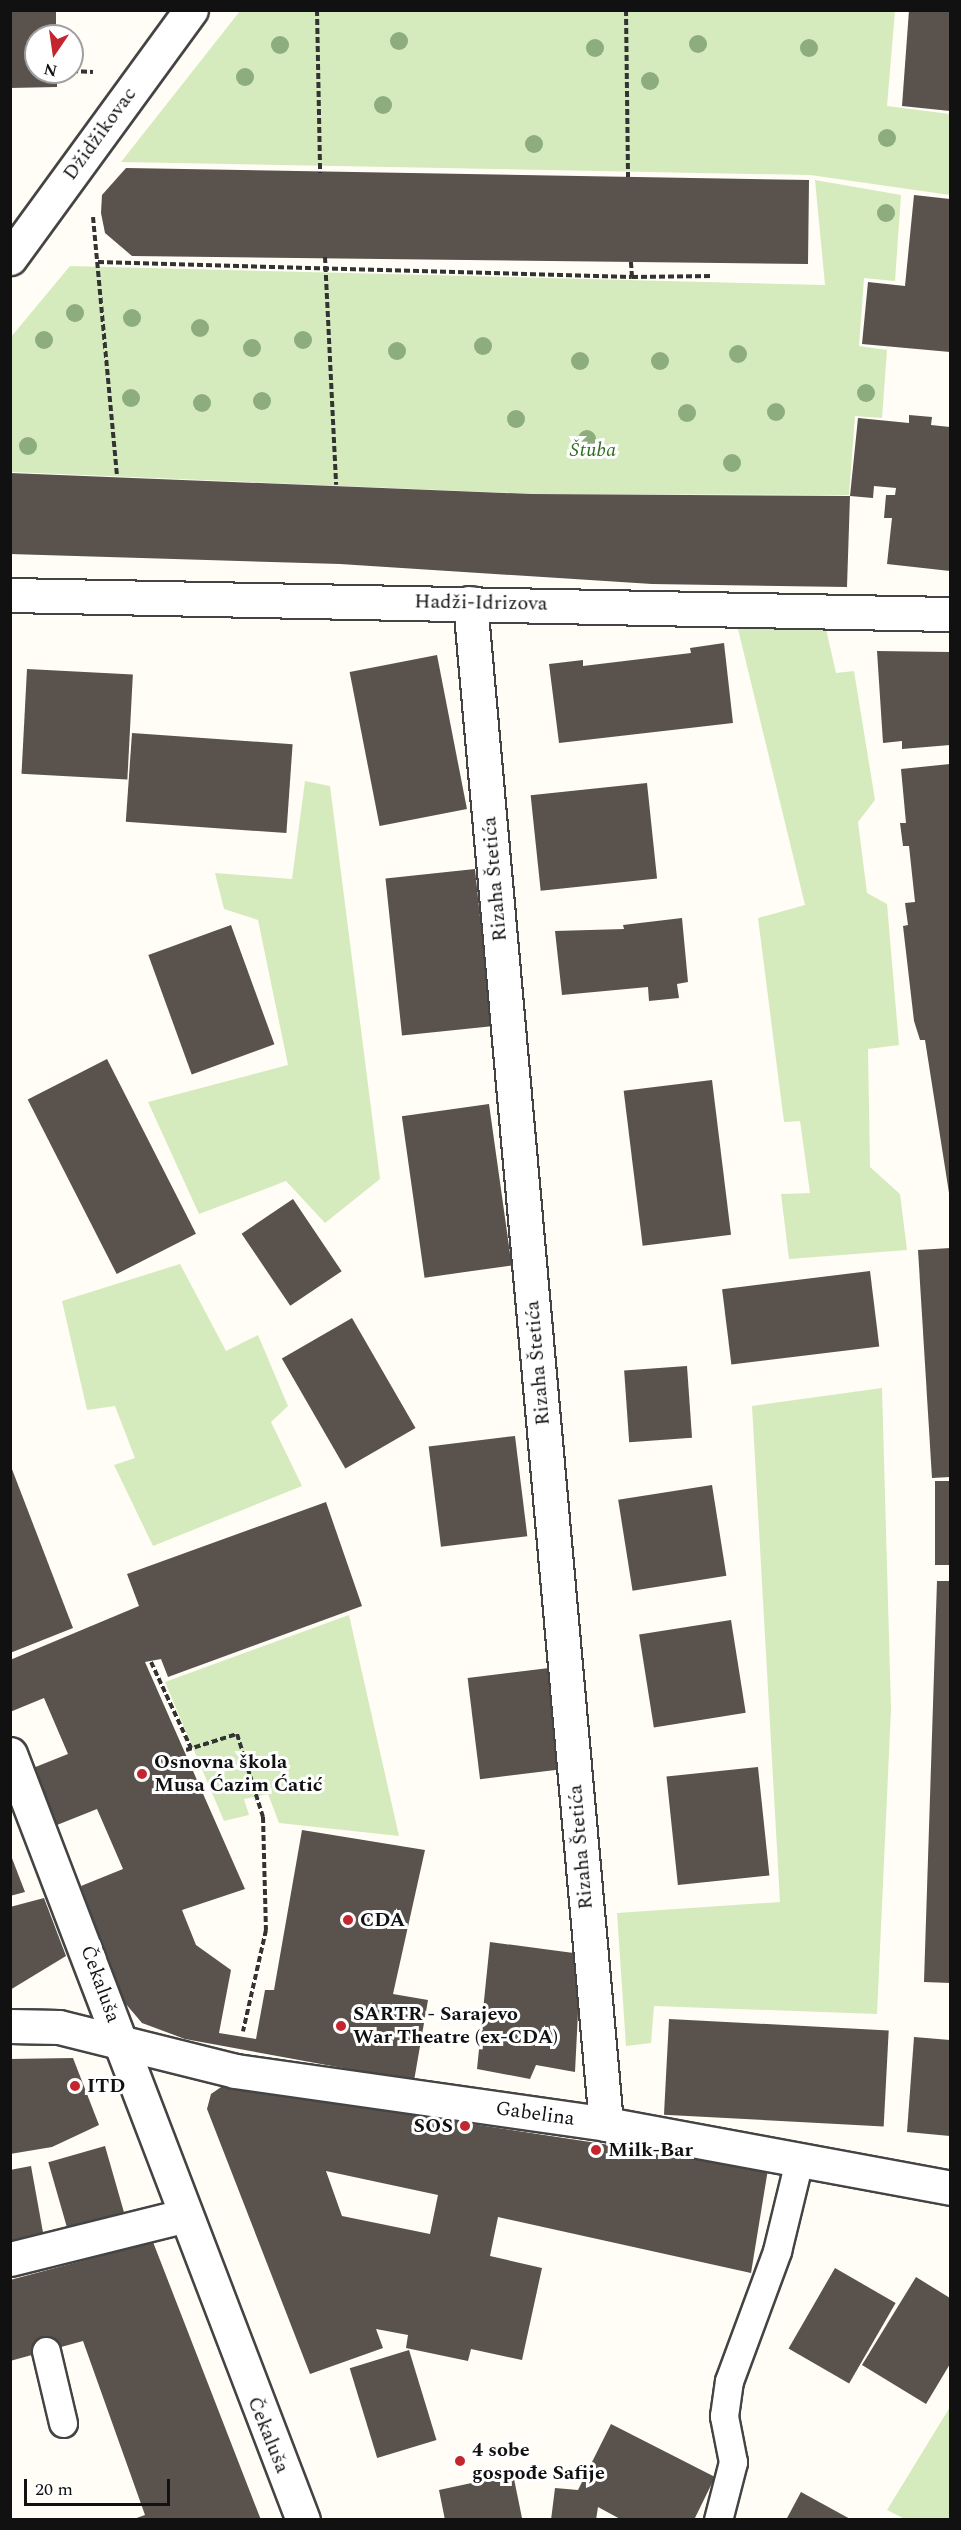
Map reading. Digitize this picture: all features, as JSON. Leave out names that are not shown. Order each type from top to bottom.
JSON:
[{"type":"street","name":"Džidžikovac","points":[[10,258],[191,10]]},
{"type":"street","name":"Hadži-Idrizova","points":[[10,595],[951,614]]},
{"type":"street","name":"Rizaha Štetića","points":[[470,603],[606,2124]]},
{"type":"street","name":"Čekaluša","points":[[10,1754],[120,2039],[183,2216],[303,2520]]},
{"type":"street","name":"Gabelina","points":[[10,2026],[59,2027],[120,2039],[234,2071],[606,2124],[951,2188]]},
{"type":"street","points":[[22,2263],[183,2216]]},
{"type":"lane","points":[[718,2520],[733,2462],[724,2416],[729,2381],[777,2251],[798,2161]]},
{"type":"lane","points":[[46,2351],[63,2423]]},
{"type":"path","points":[[317,10],[320,173]]},
{"type":"path","points":[[626,10],[628,177]]},
{"type":"path","points":[[86,153],[117,477]]},
{"type":"path","points":[[325,257],[336,485]]},
{"type":"path","points":[[631,261],[632,276]]},
{"type":"path","points":[[98,262],[324,269],[713,276]]},
{"type":"path","points":[[152,1662],[189,1749],[237,1734],[262,1817],[266,1930],[242,2037]]},
{"type":"green space","points":[[240,11],[895,11],[887,106],[950,114],[950,195],[810,175],[121,162]]},
{"type":"green space","name":"Štuba","points":[[815,180],[901,195],[895,281],[864,278],[859,346],[887,350],[882,418],[855,416],[849,495],[531,494],[11,472],[11,337],[70,266],[825,285]]},
{"type":"green space","points":[[737,625],[826,629],[836,673],[854,671],[875,800],[858,822],[867,893],[887,904],[899,1045],[868,1049],[870,1167],[900,1194],[907,1250],[789,1259],[781,1194],[810,1193],[800,1121],[784,1122],[758,918],[805,905]]},
{"type":"green space","points":[[305,781],[330,786],[380,1179],[325,1223],[286,1181],[199,1214],[148,1102],[288,1065],[258,920],[224,909],[215,873],[292,879]]},
{"type":"green space","points":[[180,1264],[226,1351],[258,1335],[288,1406],[271,1422],[302,1486],[153,1546],[114,1465],[135,1458],[115,1406],[87,1410],[62,1301]]},
{"type":"green space","points":[[882,1388],[891,1709],[877,2014],[654,2006],[651,2043],[626,2046],[617,1913],[780,1902],[752,1406]]},
{"type":"green space","points":[[349,1615],[399,1836],[279,1823],[268,1794],[244,1799],[249,1815],[224,1821],[165,1682]]},
{"type":"green space","points":[[950,2407],[950,2519],[905,2519],[887,2510]]},
{"type":"building","points":[[10,10],[56,10],[56,24],[24,24],[24,84],[57,84],[57,87],[10,88]]},
{"type":"building","points":[[909,10],[950,10],[950,111],[902,106]]},
{"type":"building","points":[[126,168],[809,180],[808,264],[132,256],[105,233],[101,213],[102,195]]},
{"type":"building","points":[[914,195],[950,199],[950,352],[862,344],[868,282],[905,286]]},
{"type":"building","points":[[909,415],[932,417],[931,425],[950,427],[950,571],[887,564],[892,518],[884,518],[886,495],[895,495],[896,488],[874,486],[873,498],[850,496],[858,418],[909,423]]},
{"type":"building","points":[[10,473],[531,494],[850,496],[847,587],[652,584],[340,564],[10,554]]},
{"type":"building","points":[[724,643],[733,723],[559,743],[549,664],[583,660],[583,666],[691,653],[690,648]]},
{"type":"building","points":[[877,651],[950,652],[950,745],[902,749],[902,741],[883,743]]},
{"type":"building","points":[[437,655],[467,809],[380,826],[350,672]]},
{"type":"building","points":[[27,669],[133,675],[127,779],[22,774]]},
{"type":"building","points":[[132,733],[293,744],[286,833],[126,822]]},
{"type":"building","points":[[950,764],[949,1193],[925,1040],[920,1040],[914,1021],[903,926],[908,925],[905,903],[915,902],[909,846],[903,846],[900,823],[906,823],[901,769]]},
{"type":"building","points":[[647,783],[657,878],[541,891],[531,795]]},
{"type":"building","points":[[475,869],[492,1026],[402,1036],[385,878]]},
{"type":"building","points":[[682,918],[688,982],[677,984],[679,998],[649,1001],[648,987],[562,995],[555,931],[624,929],[623,925]]},
{"type":"building","points":[[231,925],[274,1044],[192,1074],[148,955]]},
{"type":"building","points":[[107,1059],[196,1234],[117,1274],[28,1099]]},
{"type":"building","points":[[712,1080],[731,1235],[643,1246],[624,1091]]},
{"type":"building","points":[[489,1104],[512,1265],[425,1278],[402,1116]]},
{"type":"building","points":[[293,1199],[342,1271],[290,1306],[242,1234]]},
{"type":"building","points":[[950,1248],[950,1477],[932,1478],[918,1250]]},
{"type":"building","points":[[870,1271],[879,1346],[731,1365],[722,1289]]},
{"type":"building","points":[[352,1318],[416,1428],[345,1468],[282,1358]]},
{"type":"building","points":[[687,1366],[692,1438],[629,1442],[624,1370]]},
{"type":"building","points":[[515,1436],[527,1536],[441,1547],[429,1447]]},
{"type":"building","points":[[10,1464],[73,1628],[10,1653]]},
{"type":"building","points":[[935,1481],[950,1481],[950,1565],[935,1565]]},
{"type":"building","points":[[712,1485],[726,1576],[633,1591],[618,1500]]},
{"type":"building","points":[[326,1502],[362,1606],[168,1677],[161,1659],[145,1662],[245,1889],[182,1910],[196,1945],[231,1970],[219,2033],[256,2039],[265,1990],[274,1990],[302,1830],[425,1850],[393,1994],[428,2000],[414,2081],[185,2039],[142,2023],[120,1997],[81,1886],[123,1869],[97,1809],[52,1827],[28,1770],[68,1754],[44,1698],[10,1712],[10,1660],[139,1606],[127,1574]]},
{"type":"building","points":[[937,1581],[950,1581],[950,1983],[924,1982]]},
{"type":"building","points":[[731,1620],[746,1713],[654,1727],[639,1635]]},
{"type":"building","points":[[549,1668],[561,1769],[480,1779],[468,1678]]},
{"type":"building","points":[[758,1767],[769,1875],[678,1885],[667,1777]]},
{"type":"building","points":[[10,1853],[25,1892],[10,1896]]},
{"type":"building","points":[[44,1898],[66,1956],[10,1990],[10,1907]]},
{"type":"building","points":[[490,1942],[581,1954],[575,2072],[536,2065],[530,2079],[477,2069]]},
{"type":"building","points":[[669,2019],[889,2031],[884,2126],[664,2115]]},
{"type":"building","points":[[914,2037],[950,2040],[950,2136],[907,2132]]},
{"type":"building","points":[[73,2058],[99,2125],[52,2147],[10,2154],[10,2059]]},
{"type":"building","points":[[224,2085],[275,2088],[281,2095],[768,2169],[751,2273],[498,2217],[490,2256],[542,2268],[522,2360],[471,2349],[468,2361],[406,2348],[408,2335],[376,2329],[383,2348],[310,2374],[207,2109],[211,2094]],"holes":[[[326,2171],[438,2195],[430,2234],[342,2216]]]},
{"type":"building","points":[[105,2146],[125,2215],[68,2231],[48,2162]]},
{"type":"building","points":[[31,2166],[44,2238],[10,2244],[10,2170]]},
{"type":"building","points":[[153,2242],[261,2520],[131,2520],[145,2515],[83,2341],[10,2361],[10,2280]]},
{"type":"building","points":[[835,2268],[896,2303],[849,2384],[788,2349]]},
{"type":"building","points":[[916,2277],[950,2298],[950,2364],[926,2404],[862,2365]]},
{"type":"building","points":[[409,2350],[436,2440],[377,2458],[350,2368]]},
{"type":"building","points":[[611,2424],[715,2477],[694,2520],[622,2520],[598,2507],[596,2520],[551,2520],[555,2488],[578,2490]]},
{"type":"building","points":[[513,2474],[522,2518],[445,2520],[439,2490]]},
{"type":"building","points":[[801,2492],[852,2520],[786,2520]]},
{"type":"place","name":"Osnovna škola Musa Ćazim Ćatić","points":[[142,1774]]},
{"type":"place","name":"CDA","points":[[348,1920]]},
{"type":"place","name":"SARTR - Sarajevo War Theatre (ex-CDA)","points":[[341,2026]]},
{"type":"place","name":"ITD","points":[[75,2086]]},
{"type":"place","name":"SOS","points":[[465,2126]]},
{"type":"place","name":"Milk-Bar","points":[[596,2150]]},
{"type":"place","name":"4 sobe gospođe Safije","points":[[460,2461]]}]
